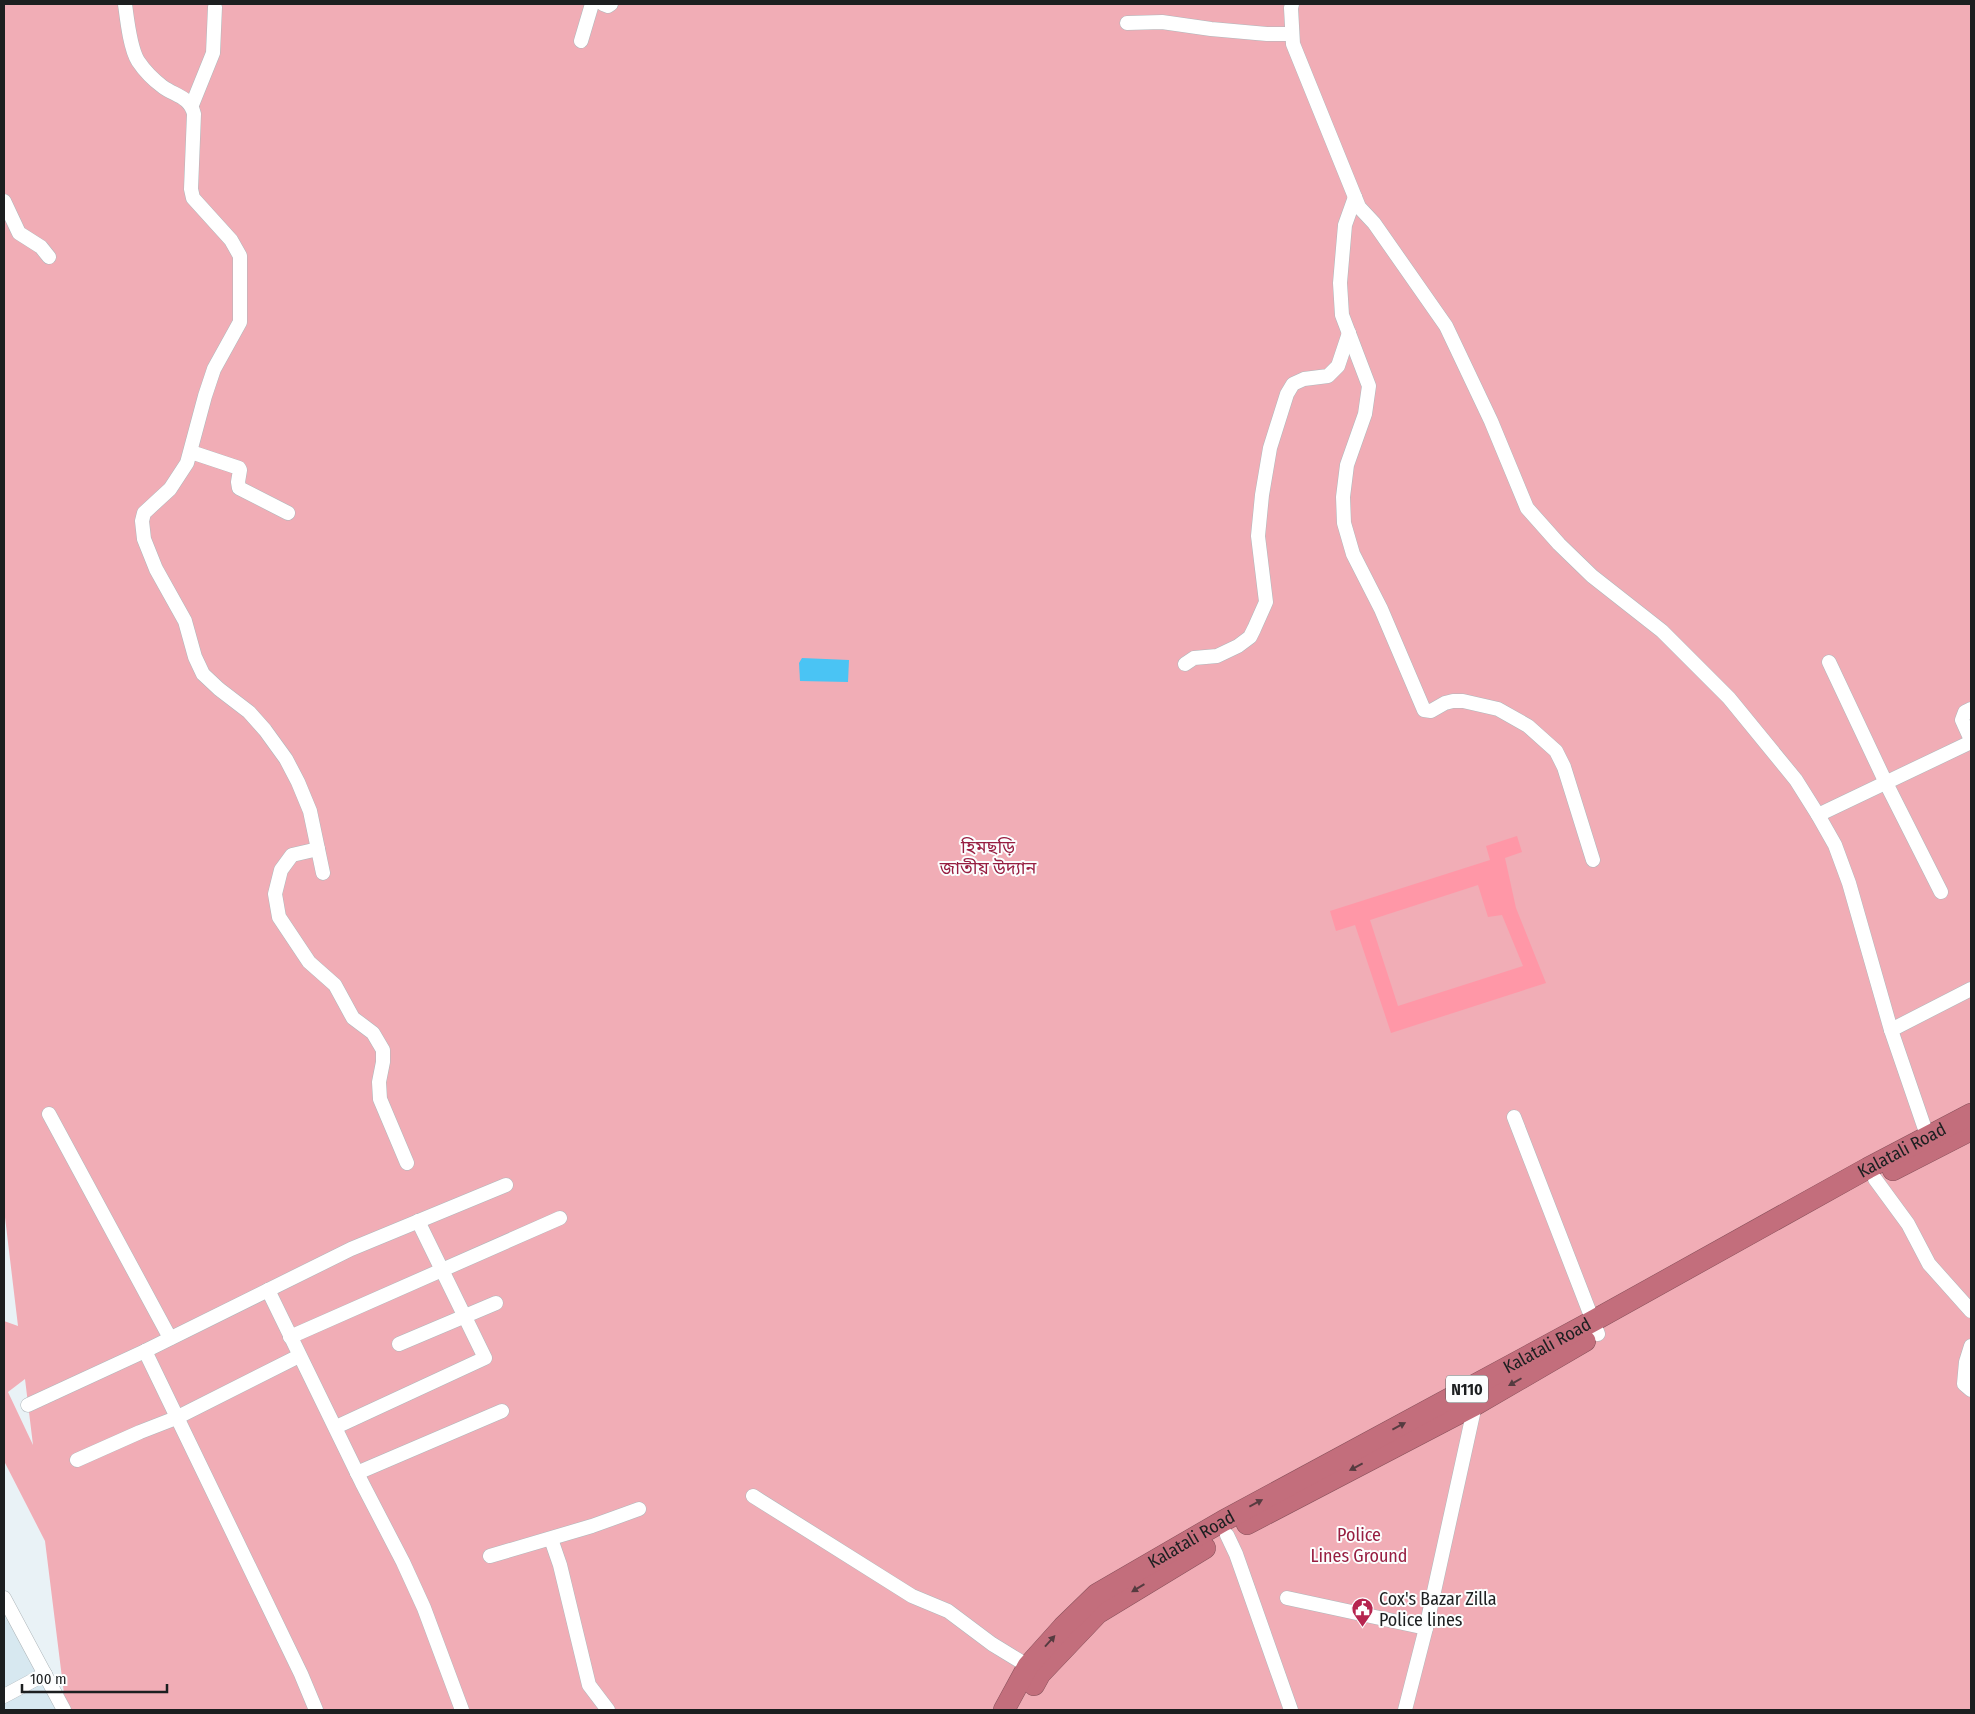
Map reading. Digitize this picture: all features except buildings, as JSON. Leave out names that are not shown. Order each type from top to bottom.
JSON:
[{"type":"highway","name":"Kalatali Road","points":[[1004,1710],[1028,1666],[1096,1594],[1223,1521],[1442,1412],[1474,1405],[1596,1328],[1928,1135],[1971,1114]]},
{"type":"highway","name":"Kalatali Road","points":[[1019,1710],[1040,1674],[1098,1613],[1227,1535],[1442,1412],[1875,1179],[1971,1130]]},
{"type":"street","points":[[125,4],[137,60],[162,86],[186,100],[192,106],[194,114],[191,189],[193,198],[231,240],[240,256],[241,311],[238,328],[214,369],[187,463],[170,489],[144,513],[142,520],[144,539],[156,569],[185,621],[195,656],[203,674],[249,712],[286,759],[310,811],[322,873]]},
{"type":"street","points":[[581,41],[592,4]]},
{"type":"street","points":[[603,4],[608,6],[611,4]]},
{"type":"street","points":[[1292,4],[1292,44],[1357,202],[1374,223],[1446,326],[1491,421],[1526,508],[1592,576],[1662,631],[1730,698],[1796,780],[1835,845],[1849,883],[1891,1030],[1928,1135]]},
{"type":"street","points":[[192,106],[213,53],[215,6]]},
{"type":"street","points":[[1128,23],[1162,22],[1211,29],[1267,34],[1292,34]]},
{"type":"street","points":[[4,201],[20,233],[41,247],[49,257]]},
{"type":"street","points":[[1357,202],[1345,225],[1340,283],[1342,315],[1369,386],[1365,414],[1348,465],[1343,497],[1344,523],[1353,554],[1381,609],[1424,710],[1431,711],[1445,703],[1463,701],[1498,709],[1528,726],[1556,751],[1564,767],[1593,860]]},
{"type":"street","points":[[1185,664],[1194,658],[1217,656],[1238,646],[1250,637],[1254,629],[1266,602],[1258,536],[1262,495],[1270,448],[1287,394],[1293,384],[1304,379],[1328,376],[1338,366],[1349,333]]},
{"type":"street","points":[[191,452],[239,468],[239,488],[288,513]]},
{"type":"street","points":[[1829,662],[1886,783],[1941,892]]},
{"type":"street","points":[[1818,815],[1971,741],[1962,720],[1965,712],[1971,709]]},
{"type":"street","points":[[318,849],[292,855],[281,870],[275,894],[279,917],[309,962],[335,985],[354,1018],[373,1033],[383,1050],[379,1082],[380,1098],[407,1163]]},
{"type":"street","points":[[1891,1030],[1971,989]]},
{"type":"street","points":[[49,1114],[170,1338]]},
{"type":"street","points":[[1514,1117],[1596,1328]]},
{"type":"street","points":[[1875,1179],[1908,1224],[1929,1264],[1971,1311]]},
{"type":"street","points":[[28,1405],[145,1351],[351,1249],[506,1185]]},
{"type":"street","points":[[290,1337],[560,1218]]},
{"type":"street","points":[[336,1427],[485,1358],[418,1221]]},
{"type":"street","points":[[268,1290],[424,1608],[462,1710]]},
{"type":"street","points":[[399,1344],[496,1303]]},
{"type":"street","points":[[1971,1346],[1966,1362],[1964,1384],[1971,1390]]},
{"type":"street","points":[[145,1351],[302,1674],[316,1710]]},
{"type":"street","points":[[77,1460],[176,1418],[300,1356]]},
{"type":"street","points":[[1406,1710],[1426,1628],[1474,1405]]},
{"type":"street","points":[[357,1473],[502,1411]]},
{"type":"street","points":[[752,1496],[912,1596],[948,1611],[992,1644],[1028,1666]]},
{"type":"street","points":[[490,1556],[552,1539],[639,1509]]},
{"type":"street","points":[[1227,1535],[1236,1554],[1291,1710]]},
{"type":"street","points":[[552,1539],[590,1685],[608,1710]]},
{"type":"street","points":[[4,1598],[64,1710]]},
{"type":"street","points":[[1287,1598],[1426,1628]]},
{"type":"street","points":[[4,1696],[45,1674]]},
{"type":"shaded area","points":[[1517,836],[1522,852],[1505,858],[1516,908],[1546,983],[1391,1033],[1355,925],[1336,931],[1330,911],[1490,860],[1486,846]],"holes":[[[1478,885],[1488,917],[1502,915],[1523,966],[1398,1006],[1370,920]]]},
{"type":"shaded area","points":[[4,1595],[65,1710],[4,1710]]},
{"type":"green space","name":"হিমছড়ি জাতীয় উদ্যান","points":[[4,4],[1971,4],[1971,1710],[66,1710],[45,1541],[4,1461],[4,1321],[18,1326],[4,1209]],"holes":[[[25,1379],[33,1445],[8,1392]]]},
{"type":"water","points":[[802,658],[849,660],[848,682],[800,681],[799,663]]},
{"type":"place","name":"Cox's Bazar Zilla Police lines","points":[[1363,1628]]},
{"type":"park label","name":"Police Lines Ground","points":[[1359,1545]]}]
